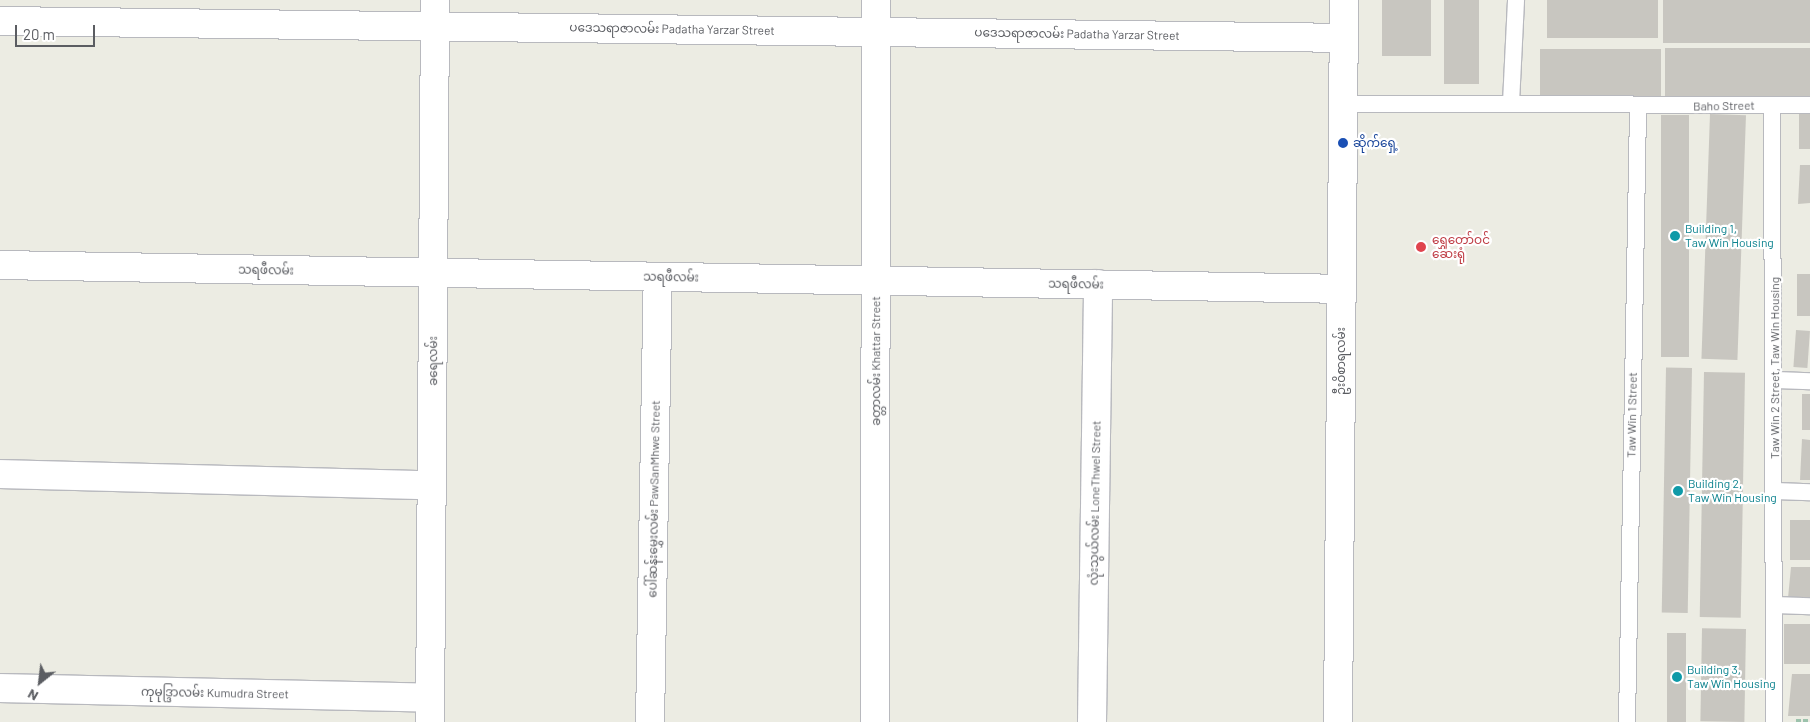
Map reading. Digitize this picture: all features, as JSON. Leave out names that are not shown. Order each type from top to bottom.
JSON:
[{"type":"street","name":"ခတ္တာလမ်း Khattar Street","points":[[875,722],[876,0]]},
{"type":"street","name":"ဦးဝိစာရလမ်း","points":[[1338,722],[1344,0]]},
{"type":"street","name":"ပဒေသရာဇာလမ်း Padatha Yarzar Street","points":[[0,20],[435,13],[875,32],[1344,38]]},
{"type":"street","name":"ခရေလမ်း","points":[[430,710],[435,13]]},
{"type":"street","name":"သရဖီလမ်း","points":[[0,265],[1342,289]]},
{"type":"street","name":"ပေါ်ဆန်းမွှေးလမ်း PawSanMhwe Street","points":[[650,722],[658,277]]},
{"type":"street","name":"လုံးသွယ်လမ်း LoneThwel Street","points":[[1092,722],[1098,284]]},
{"type":"street","points":[[0,474],[432,485]]},
{"type":"street","name":"ကုမုဒ္ဒြာလမ်း Kumudra Street","points":[[0,688],[430,710]]},
{"type":"lane","points":[[1512,103],[1516,0]]},
{"type":"lane","name":"Baho Street","points":[[1344,104],[1512,103],[1638,108],[1810,105]]},
{"type":"lane","name":"Taw Win 2 Street, Taw Win Housing","points":[[1772,105],[1776,380],[1774,722]]},
{"type":"lane","name":"Taw Win 1 Street","points":[[1627,722],[1638,108]]},
{"type":"lane","points":[[1776,380],[1810,381]]},
{"type":"lane","points":[[1774,491],[1810,492]]},
{"type":"lane","points":[[1774,605],[1810,606]]},
{"type":"building","points":[[1382,0],[1431,0],[1431,56],[1382,56]]},
{"type":"building","points":[[1444,0],[1479,0],[1479,84],[1444,84]]},
{"type":"building","points":[[1547,0],[1658,0],[1658,38],[1547,38]]},
{"type":"building","points":[[1663,0],[1810,0],[1810,43],[1663,43]]},
{"type":"building","points":[[1665,48],[1810,48],[1810,97],[1665,97]]},
{"type":"building","points":[[1540,49],[1661,49],[1661,96],[1540,96]]},
{"type":"building","points":[[1710,114],[1746,115],[1737,360],[1701,359]]},
{"type":"building","points":[[1799,114],[1810,114],[1810,149],[1799,149]]},
{"type":"building","name":"Building 1, Taw Win Housing","points":[[1661,115],[1689,115],[1689,357],[1661,357]]},
{"type":"building","points":[[1800,165],[1810,165],[1810,203],[1798,204]]},
{"type":"building","points":[[1797,274],[1810,274],[1810,316],[1797,316]]},
{"type":"building","points":[[1796,330],[1810,331],[1807,368],[1793,367]]},
{"type":"building","name":"Building 2, Taw Win Housing","points":[[1666,368],[1692,368],[1688,613],[1662,613]]},
{"type":"building","points":[[1704,372],[1745,373],[1741,618],[1700,617]]},
{"type":"building","points":[[1802,394],[1810,394],[1810,430],[1802,430]]},
{"type":"building","points":[[1802,439],[1810,440],[1810,480],[1800,480]]},
{"type":"building","points":[[1790,520],[1810,520],[1810,560],[1790,560]]},
{"type":"building","points":[[1791,567],[1810,567],[1810,599],[1788,598]]},
{"type":"building","points":[[1784,624],[1810,624],[1810,664],[1784,664]]},
{"type":"building","points":[[1702,628],[1746,629],[1744,722],[1700,721]]},
{"type":"building","name":"Building 3, Taw Win Housing","points":[[1667,633],[1686,633],[1686,722],[1667,722]]},
{"type":"building","points":[[1792,674],[1810,674],[1810,716],[1788,716]]},
{"type":"place","name":"ဆိုက်ရှေ့","points":[[1343,143]]},
{"type":"place","name":"Building 1, Taw Win Housing","points":[[1675,236]]},
{"type":"place","name":"ရွှေတော်ဝင် ဆေးရုံ","points":[[1421,247]]},
{"type":"place","name":"Building 2, Taw Win Housing","points":[[1678,491]]},
{"type":"place","name":"Building 3, Taw Win Housing","points":[[1677,677]]}]
